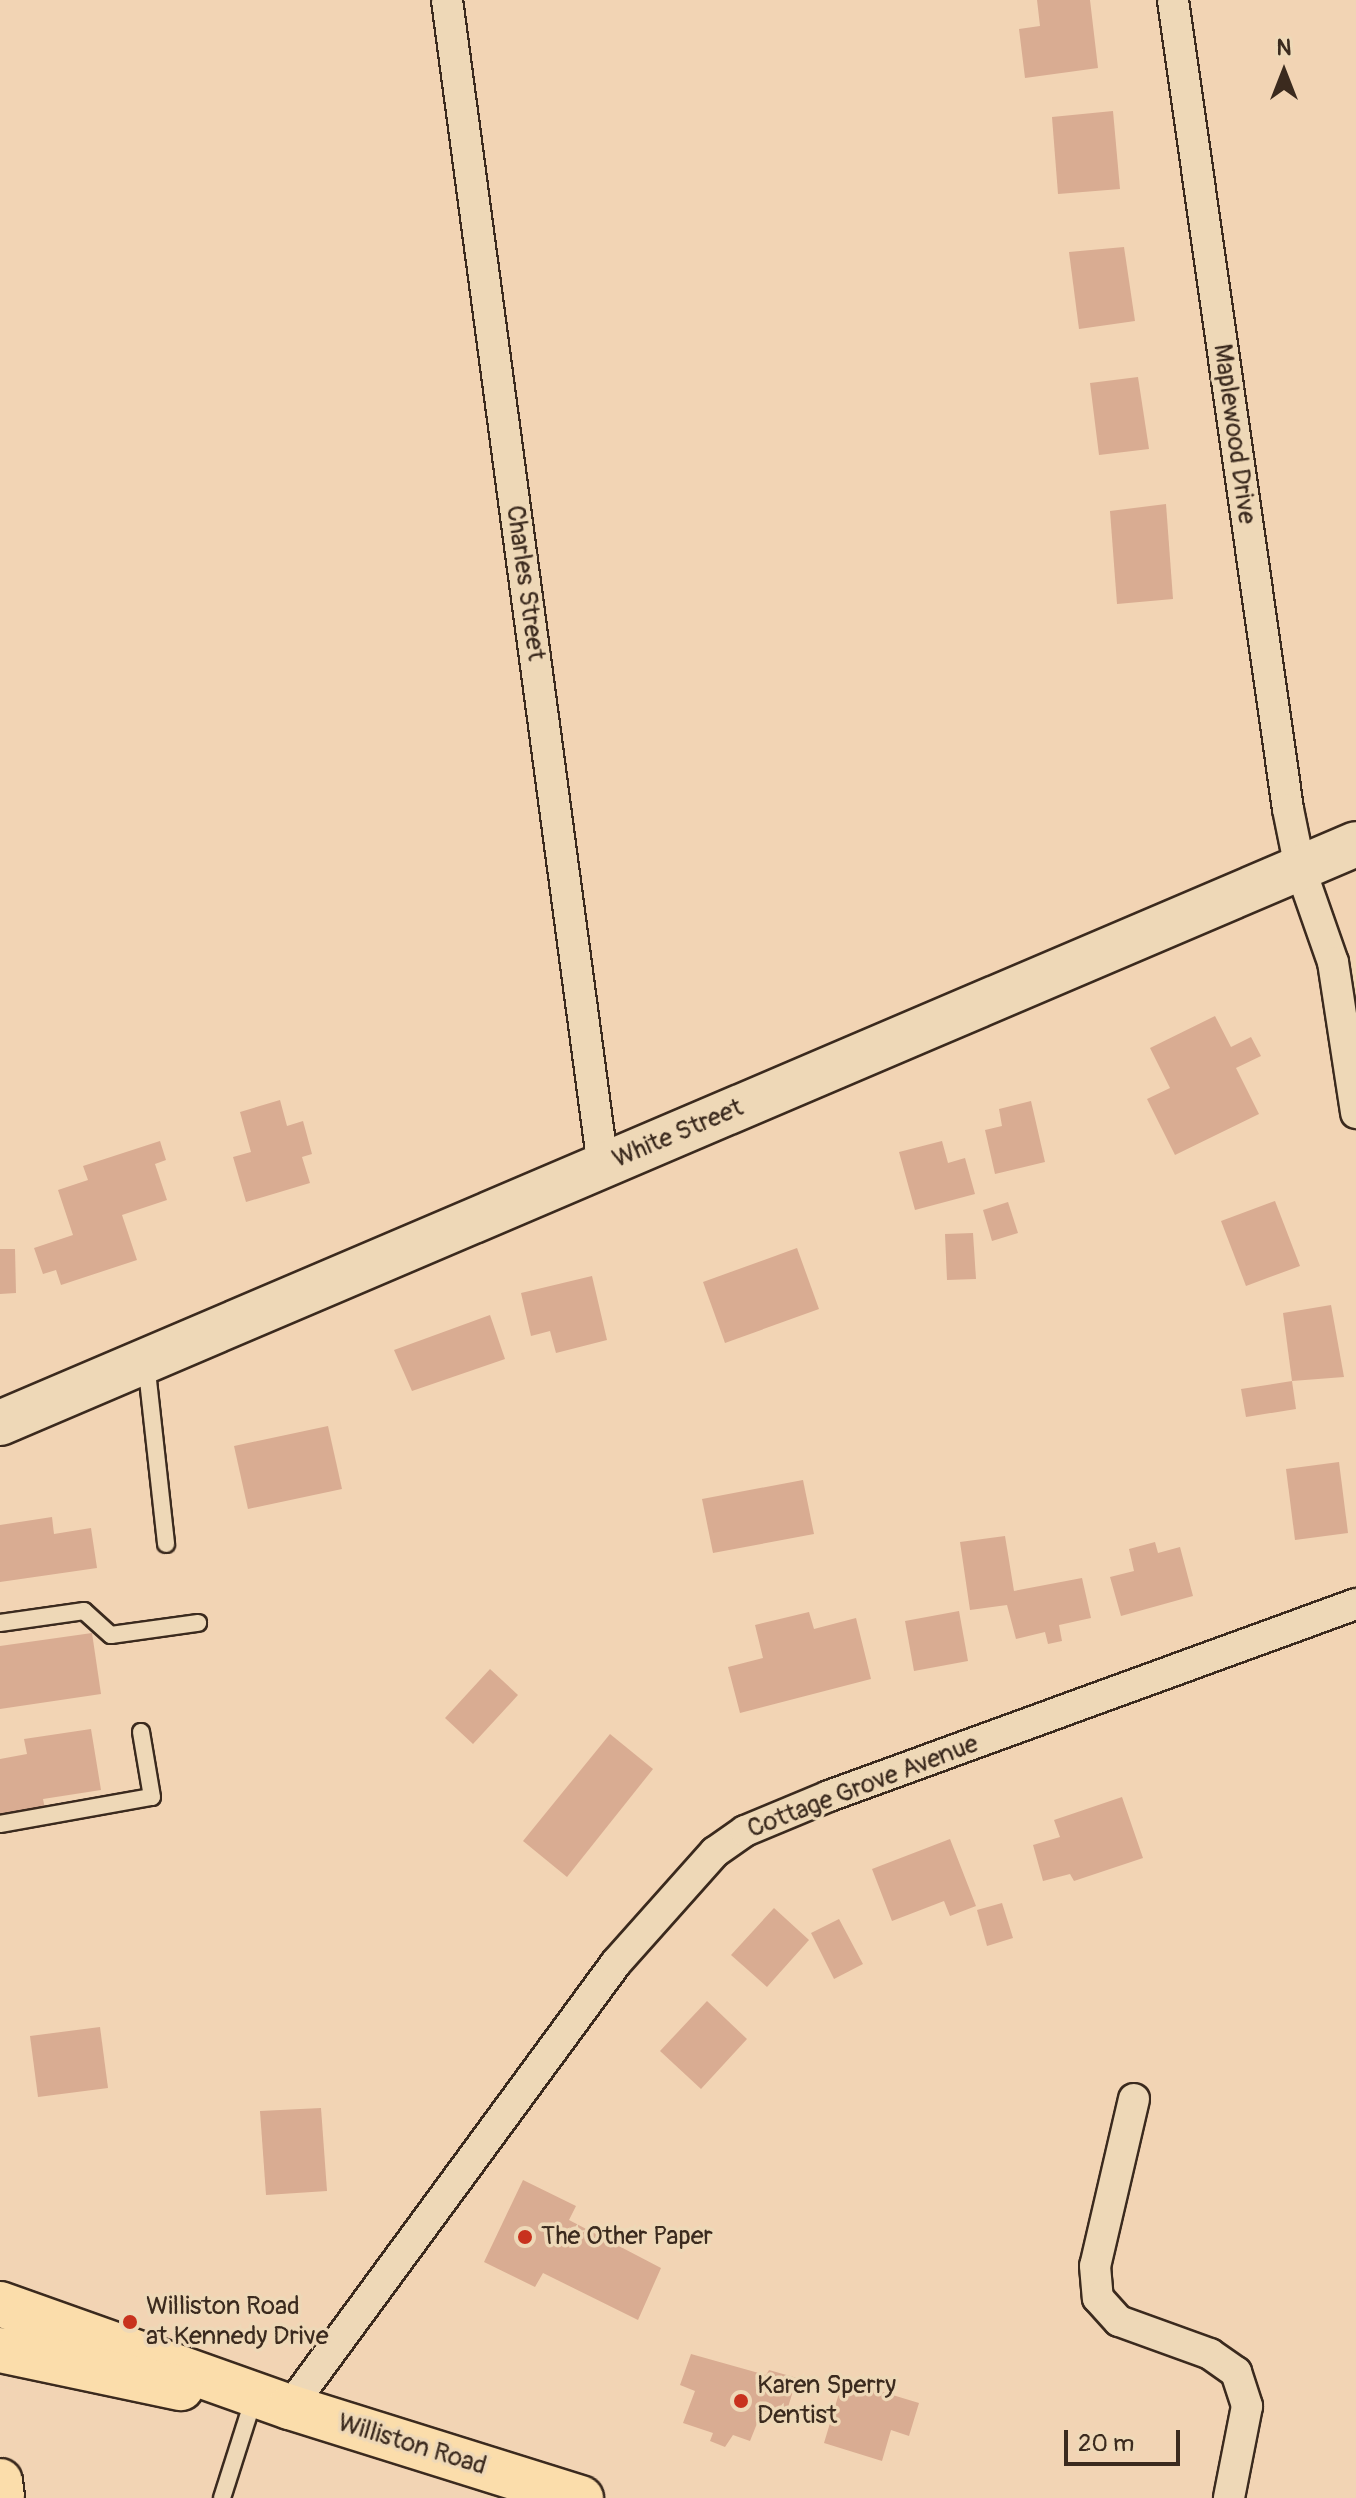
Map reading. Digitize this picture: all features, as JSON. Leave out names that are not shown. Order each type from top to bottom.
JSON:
[{"type":"main road","name":"Williston Road","points":[[0,2304],[271,2404],[570,2496]]},
{"type":"main road","name":"Williston Road","points":[[0,2350],[271,2404]]},
{"type":"main road","points":[[0,2481],[2,2498]]},
{"type":"street","name":"Charles Street","points":[[447,0],[603,1166]]},
{"type":"street","name":"Maplewood Drive","points":[[1173,0],[1300,868]]},
{"type":"street","name":"White Street","points":[[0,1423],[1356,844]]},
{"type":"street","points":[[1300,868],[1333,962],[1356,1113]]},
{"type":"street","name":"Cottage Grove Avenue","points":[[271,2404],[658,1910],[715,1852],[745,1831],[803,1806],[1356,1604]]},
{"type":"street","points":[[1134,2099],[1095,2266],[1098,2298],[1119,2321],[1210,2354],[1236,2372],[1244,2387],[1246,2417],[1229,2498]]},
{"type":"lane","points":[[146,1360],[166,1544]]},
{"type":"lane","points":[[0,1623],[84,1611],[111,1635],[198,1623]]},
{"type":"lane","points":[[0,1824],[152,1797],[141,1732]]},
{"type":"lane","points":[[225,2497],[271,2404]]},
{"type":"building","points":[[1037,0],[1090,0],[1098,68],[1025,78],[1019,29],[1040,26]]},
{"type":"building","points":[[1113,111],[1120,189],[1058,194],[1052,117]]},
{"type":"building","points":[[1124,247],[1135,321],[1079,329],[1069,252]]},
{"type":"building","points":[[1138,377],[1149,449],[1099,455],[1090,383]]},
{"type":"building","points":[[1166,504],[1173,599],[1117,604],[1110,511]]},
{"type":"building","points":[[1215,1016],[1231,1047],[1251,1037],[1261,1056],[1236,1068],[1259,1114],[1175,1155],[1147,1099],[1170,1088],[1150,1048]]},
{"type":"building","points":[[280,1100],[287,1126],[303,1121],[312,1154],[302,1157],[310,1183],[246,1202],[233,1157],[251,1152],[240,1112]]},
{"type":"building","points":[[1031,1101],[1045,1162],[995,1174],[985,1130],[1002,1126],[999,1109]]},
{"type":"building","points":[[160,1141],[166,1160],[155,1164],[167,1200],[122,1215],[137,1260],[61,1285],[56,1270],[43,1274],[34,1248],[73,1235],[58,1190],[88,1180],[83,1166]]},
{"type":"building","points":[[942,1141],[948,1163],[965,1158],[975,1194],[915,1210],[899,1152]]},
{"type":"building","points":[[1275,1201],[1300,1266],[1246,1286],[1221,1221]]},
{"type":"building","points":[[1008,1202],[1018,1233],[992,1241],[983,1210]]},
{"type":"building","points":[[973,1233],[976,1279],[947,1280],[945,1234]]},
{"type":"building","points":[[797,1248],[819,1309],[725,1343],[703,1282]]},
{"type":"building","points":[[0,1249],[15,1249],[16,1293],[0,1294]]},
{"type":"building","points":[[592,1276],[607,1340],[556,1353],[550,1331],[531,1336],[521,1293]]},
{"type":"building","points":[[1331,1305],[1344,1377],[1292,1381],[1283,1313]]},
{"type":"building","points":[[490,1315],[505,1359],[412,1391],[394,1350]]},
{"type":"building","points":[[1292,1381],[1296,1409],[1246,1417],[1241,1389]]},
{"type":"building","points":[[328,1426],[342,1489],[248,1509],[234,1446]]},
{"type":"building","points":[[1339,1462],[1348,1533],[1295,1540],[1286,1469]]},
{"type":"building","points":[[803,1480],[814,1534],[713,1553],[702,1499]]},
{"type":"building","points":[[52,1517],[54,1534],[91,1528],[97,1568],[0,1582],[0,1525]]},
{"type":"building","points":[[1005,1536],[1014,1591],[1082,1578],[1091,1618],[1059,1625],[1062,1641],[1048,1644],[1045,1632],[1016,1639],[1007,1605],[970,1610],[960,1542]]},
{"type":"building","points":[[1155,1542],[1158,1553],[1180,1547],[1193,1596],[1121,1616],[1110,1577],[1134,1571],[1129,1549]]},
{"type":"building","points":[[959,1611],[968,1661],[914,1671],[905,1621]]},
{"type":"building","points":[[809,1612],[814,1629],[856,1618],[871,1679],[740,1713],[728,1667],[763,1658],[755,1625]]},
{"type":"building","points":[[92,1633],[101,1694],[0,1709],[0,1646]]},
{"type":"building","points":[[490,1669],[518,1695],[473,1744],[445,1718]]},
{"type":"building","points":[[91,1729],[101,1790],[43,1799],[45,1809],[0,1816],[0,1759],[27,1754],[24,1739]]},
{"type":"building","points":[[610,1734],[653,1769],[567,1877],[523,1841]]},
{"type":"building","points":[[1122,1797],[1143,1858],[1074,1881],[1070,1874],[1043,1881],[1033,1845],[1060,1837],[1054,1820]]},
{"type":"building","points":[[950,1839],[976,1906],[950,1916],[944,1901],[892,1921],[872,1869]]},
{"type":"building","points":[[1002,1903],[1013,1938],[987,1946],[977,1910]]},
{"type":"building","points":[[774,1908],[809,1940],[767,1987],[731,1955]]},
{"type":"building","points":[[839,1919],[863,1964],[834,1979],[811,1933]]},
{"type":"building","points":[[707,2001],[747,2039],[701,2089],[660,2051]]},
{"type":"building","points":[[100,2027],[108,2088],[38,2097],[30,2036]]},
{"type":"building","points":[[321,2108],[327,2191],[266,2195],[260,2111]]},
{"type":"building","points":[[523,2180],[576,2206],[569,2220],[661,2268],[638,2320],[543,2273],[535,2287],[484,2262]]},
{"type":"building","name":"Karen Sperry Dentist","points":[[691,2354],[766,2375],[769,2370],[797,2378],[785,2417],[762,2411],[750,2441],[733,2435],[725,2447],[710,2441],[713,2433],[683,2423],[695,2391],[680,2385]]},
{"type":"building","points":[[843,2380],[919,2403],[909,2436],[891,2430],[882,2461],[824,2443]]},
{"type":"place","name":"The Other Paper","points":[[525,2237]]},
{"type":"place","name":"Williston Road at Kennedy Drive","points":[[130,2322]]},
{"type":"place","name":"Karen Sperry Dentist","points":[[741,2401]]}]
